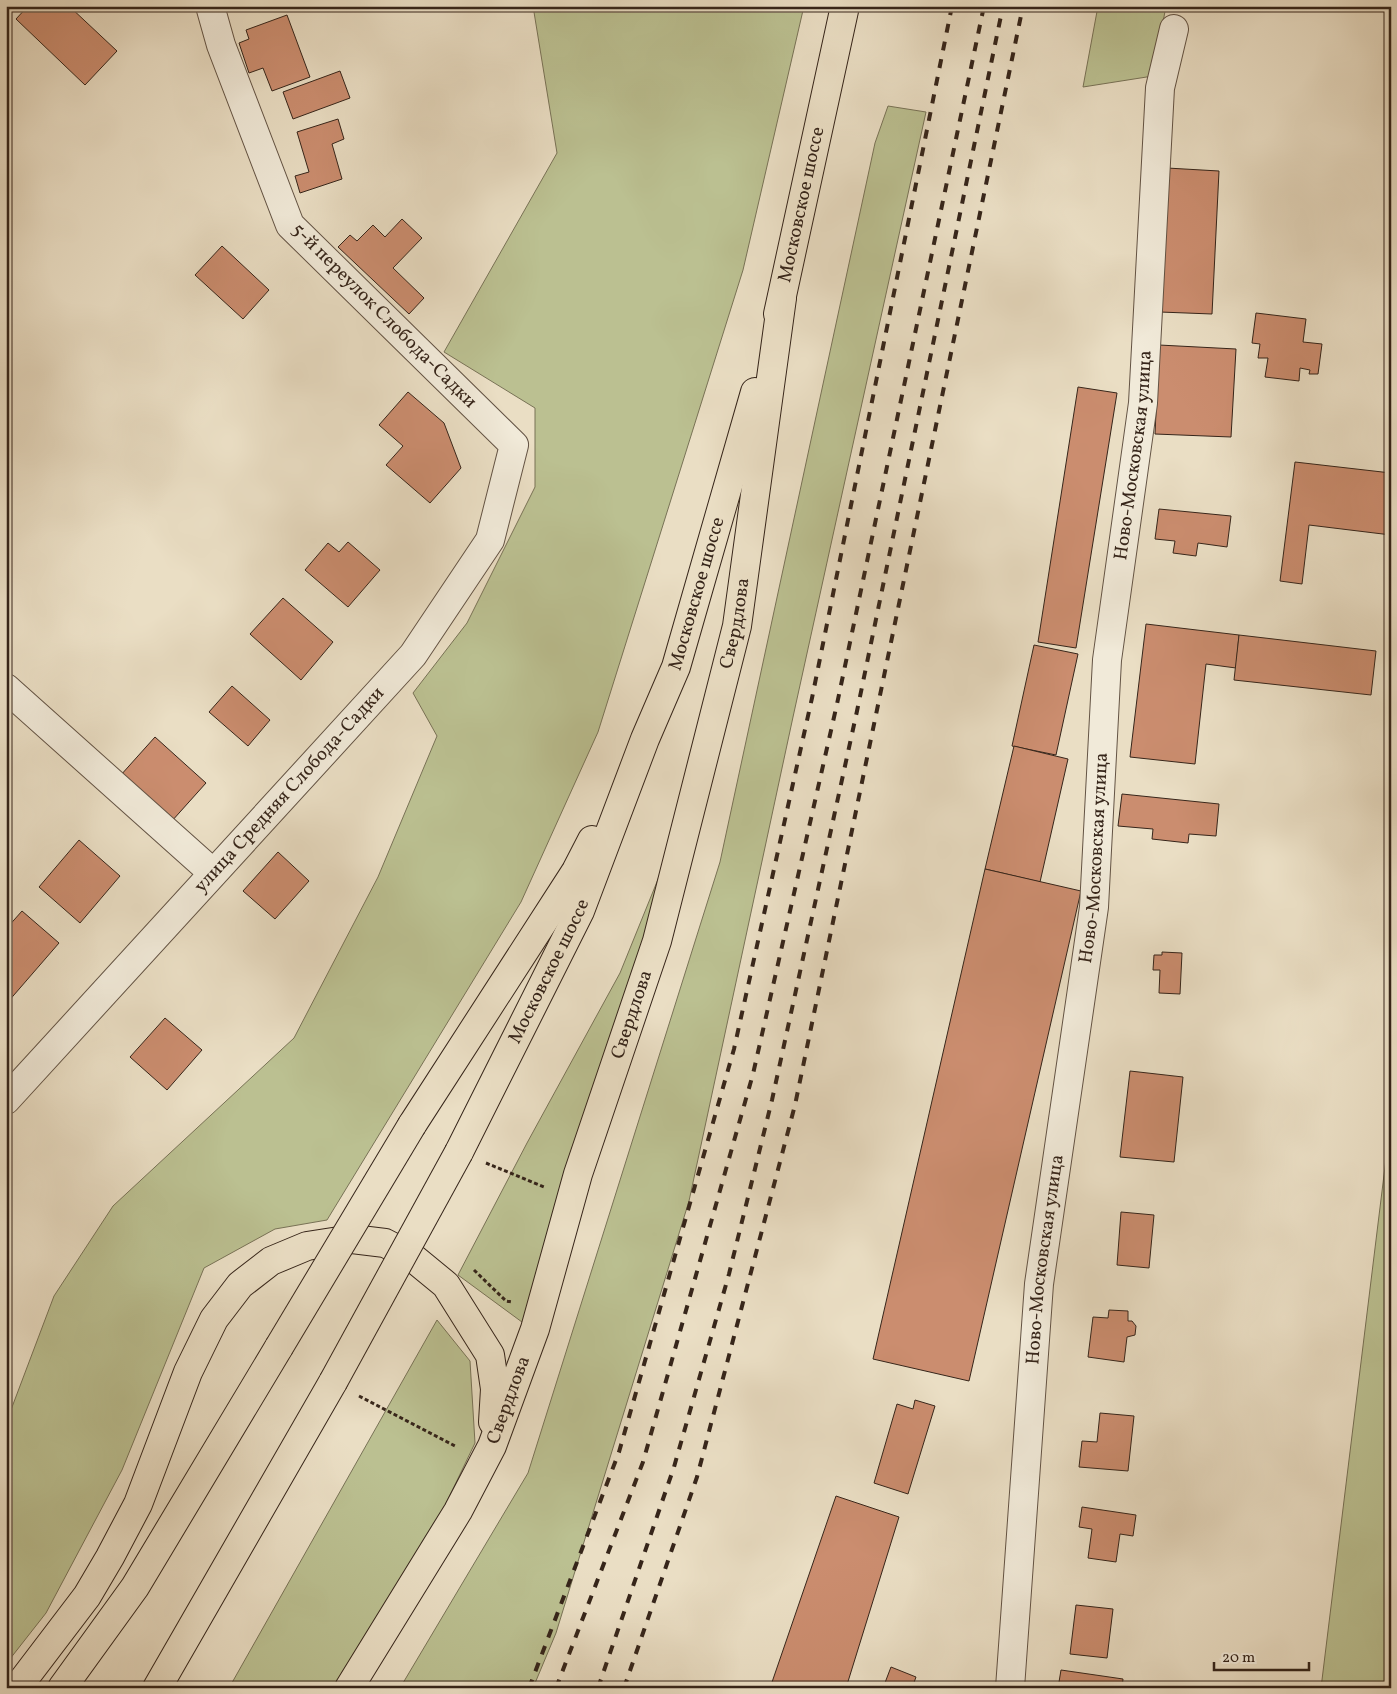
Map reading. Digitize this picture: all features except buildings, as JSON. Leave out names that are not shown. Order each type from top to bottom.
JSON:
[{"type":"main road","name":"Московское шоссе","points":[[157,1688],[333,1382],[459,1152],[580,911],[645,740],[676,668],[782,298],[845,6]]},
{"type":"main road","name":"Свердлова","points":[[349,1688],[458,1511],[492,1446],[535,1329],[578,1174],[656,941],[737,626],[782,298]]},
{"type":"main road","points":[[62,1688],[135,1587],[412,1125],[576,870],[645,740]]},
{"type":"main road","points":[[17,1688],[87,1596],[138,1504],[188,1372],[214,1319],[240,1285],[271,1261],[307,1246],[352,1239],[385,1243],[412,1257],[446,1285],[490,1355],[495,1389],[492,1446]]},
{"type":"street","name":"5-й переулок Слобода-Садки","points":[[210,6],[221,44],[290,225],[514,444]]},
{"type":"street","name":"Ново-Московская улица","points":[[1010,1688],[1039,1284],[1094,907],[1106,660],[1143,403],[1160,88],[1174,29]]},
{"type":"street","name":"улица Средняя Слобода-Садки","points":[[6,1100],[413,655],[490,540],[514,444]]},
{"type":"street","points":[[6,688],[213,873]]},
{"type":"path","points":[[459,1152],[544,1187]]},
{"type":"path","points":[[333,1382],[463,1450]]},
{"type":"green space","points":[[533,6],[804,6],[743,270],[598,732],[521,902],[327,1220],[275,1229],[204,1268],[122,1470],[46,1613],[6,1664],[6,1423],[54,1296],[113,1206],[294,1038],[378,877],[437,736],[413,693],[467,623],[535,487],[535,408],[444,352],[557,153]]},
{"type":"green space","points":[[1098,6],[1166,6],[1153,76],[1083,87]]},
{"type":"green space","points":[[888,106],[926,112],[689,1201],[556,1633],[533,1688],[400,1688],[528,1473],[720,862],[875,143]]},
{"type":"green space","points":[[723,719],[526,1325],[458,1275],[527,1143],[620,973]]},
{"type":"green space","points":[[1391,1118],[1391,1688],[1321,1688]]},
{"type":"green space","points":[[437,1320],[470,1361],[475,1443],[426,1545],[340,1688],[229,1688]]},
{"type":"railway","points":[[529,1688],[619,1452],[734,1049],[812,698],[952,6]]},
{"type":"railway","points":[[556,1688],[643,1462],[753,1074],[837,704],[984,6]]},
{"type":"railway","points":[[598,1688],[674,1467],[729,1274],[772,1100],[857,711],[1003,6]]},
{"type":"railway","points":[[624,1688],[697,1477],[795,1105],[1023,6]]}]
